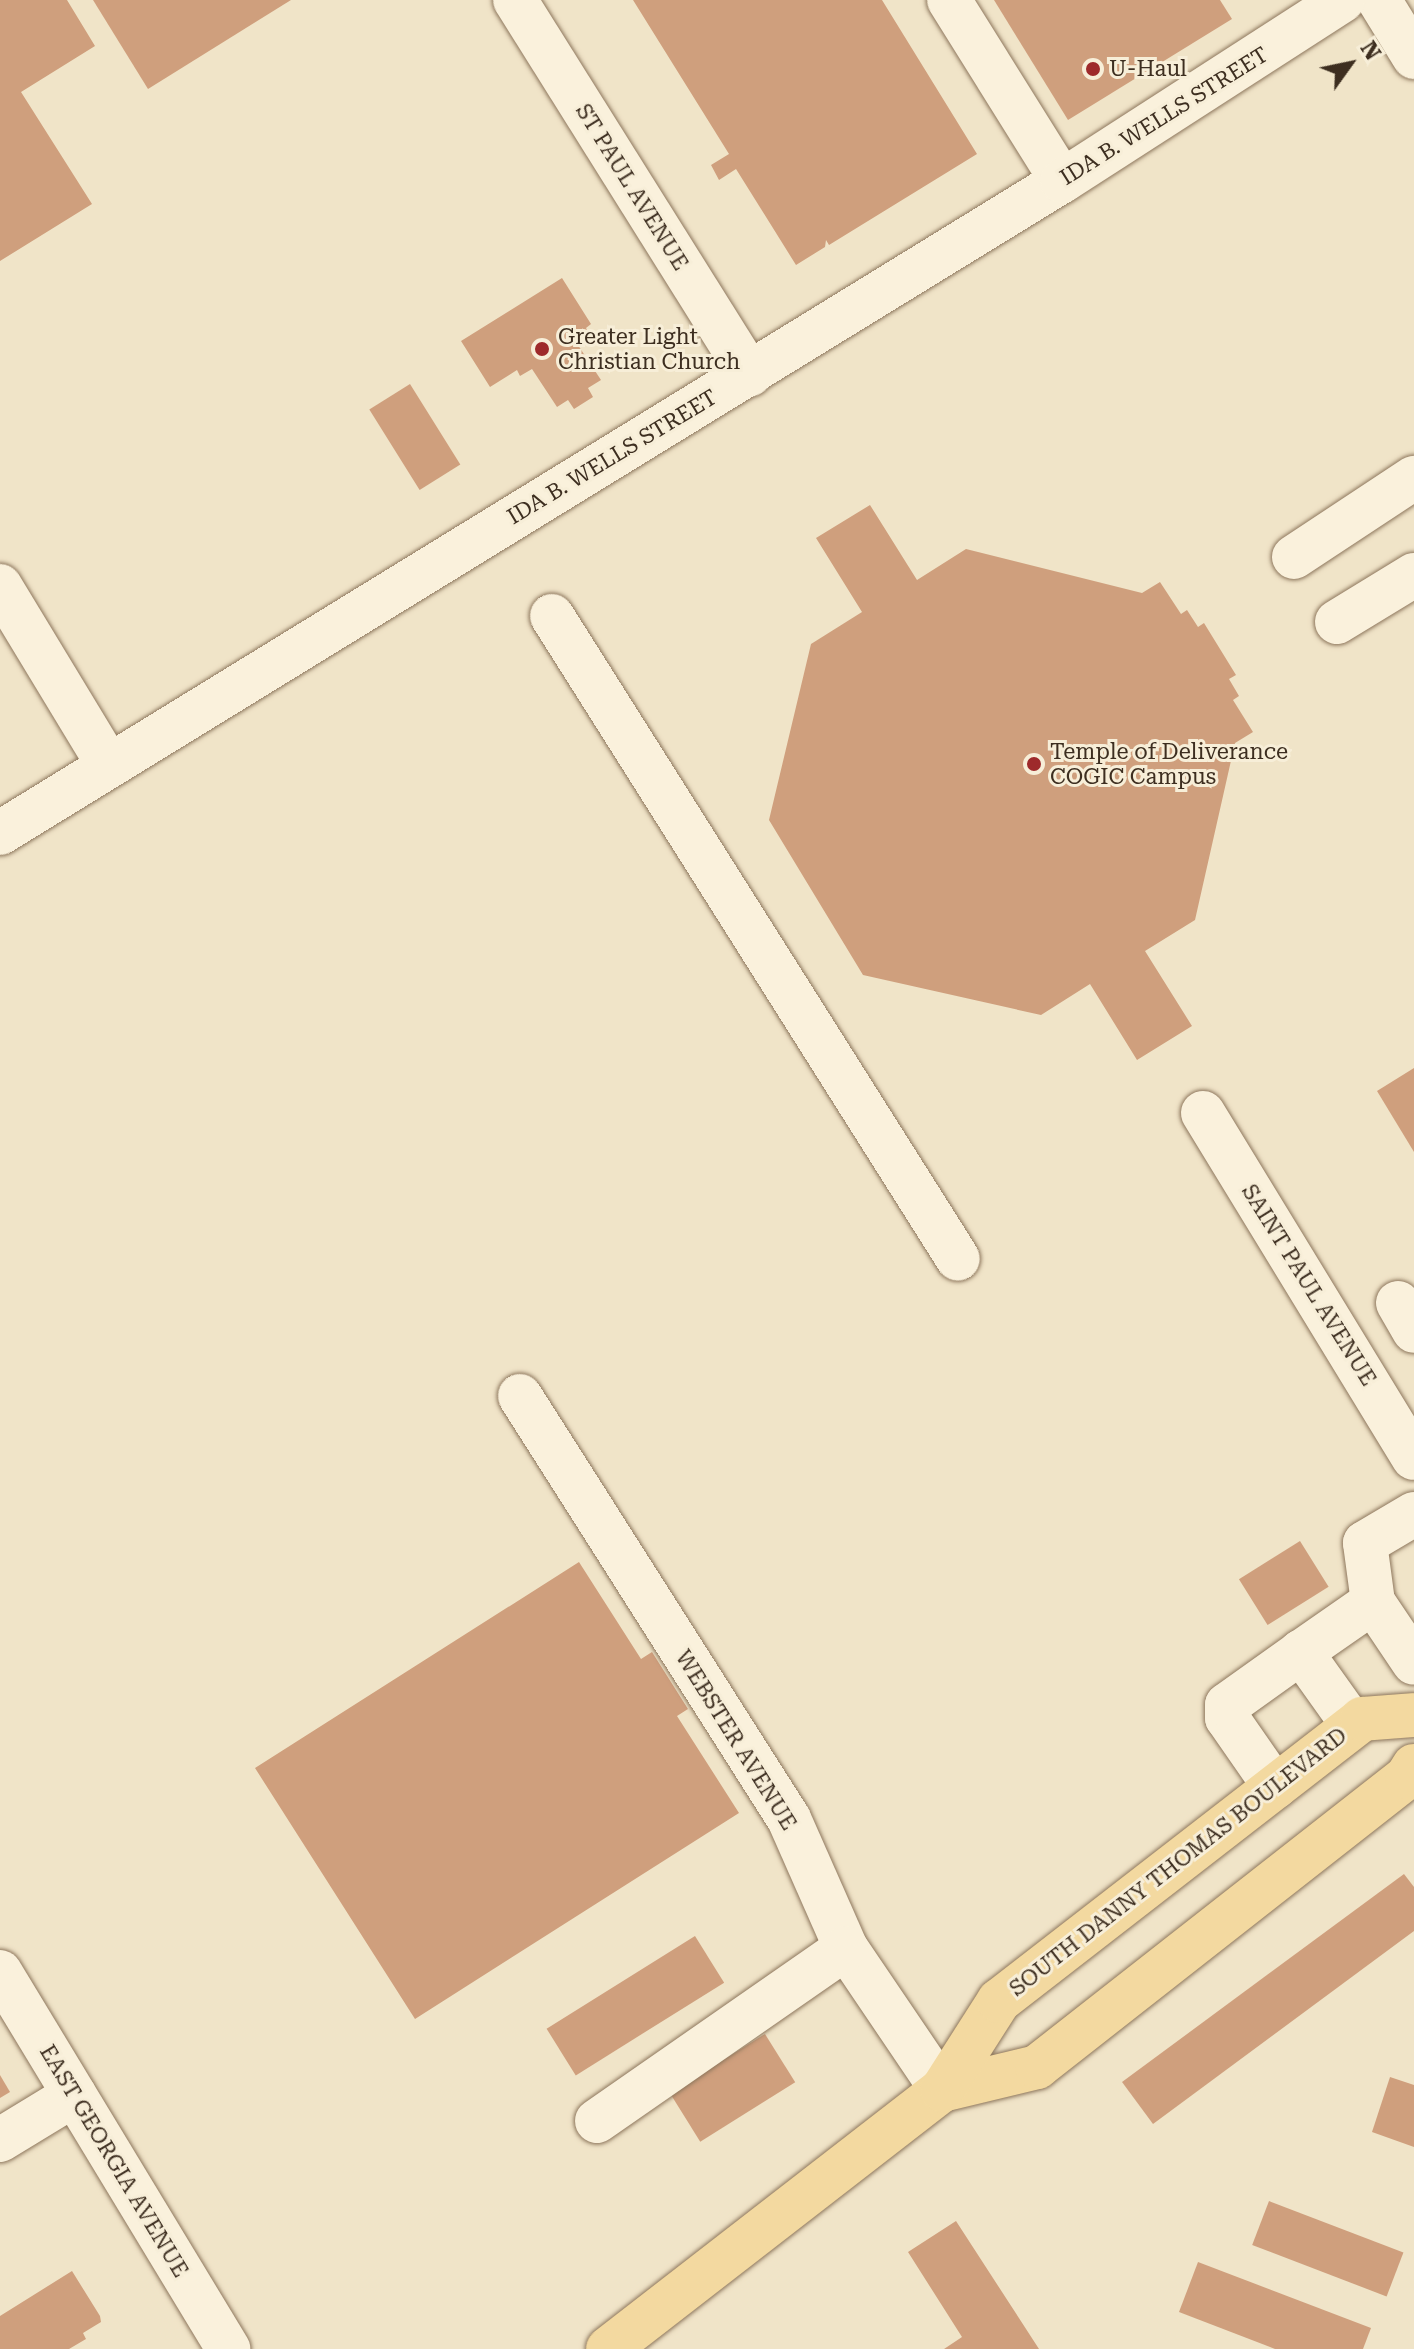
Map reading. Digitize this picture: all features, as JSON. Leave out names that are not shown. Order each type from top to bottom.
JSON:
[{"type":"main road","name":"SOUTH DANNY THOMAS BOULEVARD","points":[[608,2349],[942,2090],[999,2001],[1353,1725],[1362,1719],[1414,1715]]},
{"type":"main road","name":"SOUTH DANNY THOMAS BOULEVARD","points":[[942,2090],[1037,2067],[1407,1777],[1414,1766]]},
{"type":"street","name":"ST PAUL AVENUE","points":[[515,0],[750,374]]},
{"type":"street","points":[[949,0],[1062,181]]},
{"type":"street","name":"IDA B. WELLS STREET","points":[[0,833],[1062,181],[1343,0]]},
{"type":"street","points":[[1379,0],[1414,57]]},
{"type":"street","points":[[1294,557],[1414,478]]},
{"type":"street","points":[[1337,622],[1414,575]]},
{"type":"street","points":[[0,586],[108,764]]},
{"type":"street","points":[[552,616],[958,1259]]},
{"type":"street","name":"SAINT PAUL AVENUE","points":[[1203,1113],[1414,1458]]},
{"type":"street","name":"WEBSTER AVENUE","points":[[520,1396],[789,1819],[846,1948],[942,2090]]},
{"type":"street","points":[[1414,1514],[1365,1543],[1373,1602],[1414,1663]]},
{"type":"street","points":[[1275,1787],[1227,1718],[1227,1705],[1373,1602]]},
{"type":"street","points":[[1301,1652],[1353,1725]]},
{"type":"street","points":[[597,2121],[846,1948]]},
{"type":"street","name":"EAST GEORGIA AVENUE","points":[[0,1972],[228,2349]]},
{"type":"street","points":[[0,2140],[74,2095]]},
{"type":"building","points":[[0,0],[67,0],[95,46],[21,92],[92,204],[0,261]]},
{"type":"building","points":[[93,0],[291,0],[148,89]]},
{"type":"building","points":[[633,0],[882,0],[977,154],[829,245],[826,240],[825,247],[796,265],[736,169],[719,180],[711,165],[729,154]]},
{"type":"building","name":"U-Haul","points":[[994,0],[1220,0],[1232,19],[1068,120]]},
{"type":"building","points":[[562,278],[591,324],[586,328],[589,334],[576,342],[601,380],[588,388],[593,397],[574,409],[568,400],[557,407],[532,369],[520,376],[517,370],[490,387],[461,341]]},
{"type":"building","points":[[410,384],[460,465],[420,490],[369,409]]},
{"type":"building","points":[[870,505],[917,580],[966,549],[1142,593],[1160,582],[1181,614],[1187,610],[1198,627],[1204,623],[1236,675],[1229,679],[1239,696],[1233,700],[1253,732],[1235,743],[1195,920],[1145,951],[1192,1026],[1137,1060],[1090,984],[1041,1015],[863,975],[769,820],[811,644],[862,612],[816,538]]},
{"type":"building","points":[[1414,1068],[1414,1152],[1377,1091]]},
{"type":"building","points":[[1300,1541],[1329,1587],[1268,1625],[1239,1579]]},
{"type":"building","points":[[579,1562],[641,1659],[652,1652],[688,1709],[677,1716],[739,1813],[415,2019],[255,1768]]},
{"type":"building","points":[[1404,1874],[1414,1887],[1414,1931],[1153,2124],[1122,2082]]},
{"type":"building","points":[[695,1936],[724,1983],[576,2075],[547,2029]]},
{"type":"building","points":[[765,2034],[795,2082],[700,2142],[670,2093]]},
{"type":"building","points":[[0,2075],[10,2092],[0,2098]]},
{"type":"building","points":[[1390,2077],[1414,2085],[1414,2147],[1372,2132]]},
{"type":"building","points":[[1269,2201],[1403,2253],[1387,2296],[1252,2245]]},
{"type":"building","points":[[956,2221],[1039,2349],[944,2349],[962,2337],[908,2252]]},
{"type":"building","points":[[1198,2262],[1371,2328],[1363,2349],[1275,2349],[1179,2312]]},
{"type":"building","points":[[72,2271],[100,2316],[101,2322],[83,2333],[86,2339],[69,2349],[0,2349],[0,2316]]},
{"type":"place","name":"U-Haul","points":[[1093,69]]},
{"type":"place","name":"Greater Light Christian Church","points":[[542,349]]},
{"type":"place","name":"Temple of Deliverance COGIC Campus","points":[[1034,764]]}]
